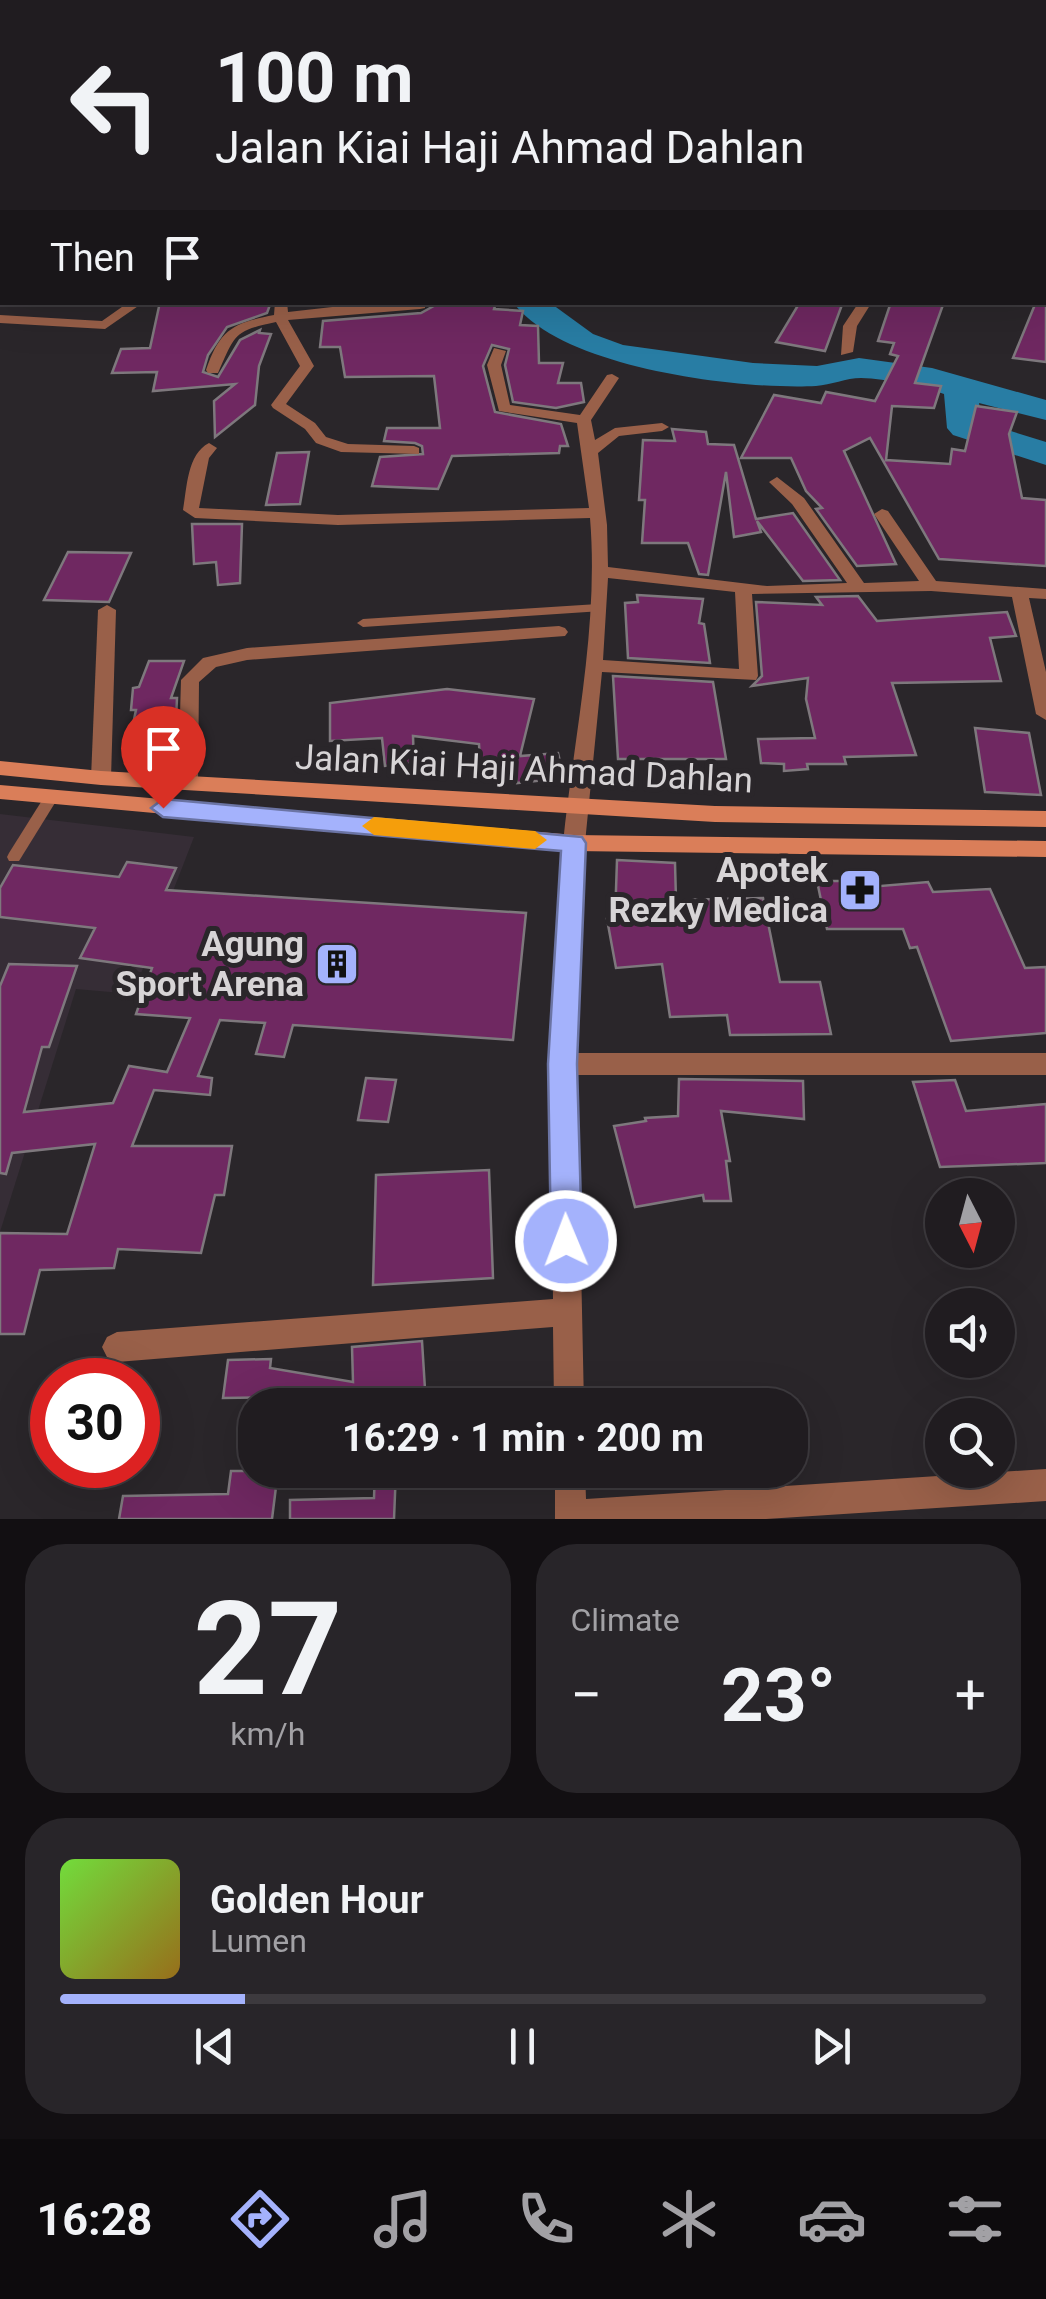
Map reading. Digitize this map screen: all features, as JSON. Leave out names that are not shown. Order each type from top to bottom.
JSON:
[{"type":"main road","name":"Jalan Kiai Haji Ahmad Dahlan","points":[[0,768],[100,778],[716,814],[1046,819]]},
{"type":"main road","name":"Jalan Kiai Haji Ahmad Dahlan","points":[[0,792],[574,843],[1046,849]]},
{"type":"street","points":[[0,319],[108,325],[134,305]]},
{"type":"street","points":[[214,370],[232,332],[281,311],[420,305]]},
{"type":"street","points":[[846,352],[850,326],[864,305]]},
{"type":"street","points":[[281,311],[307,366],[282,394],[278,405],[282,411],[310,426],[321,440],[346,450],[414,451]]},
{"type":"street","points":[[499,350],[494,365],[504,408],[584,420]]},
{"type":"street","points":[[570,1388],[562,1064],[574,843],[600,572],[584,420],[612,378]]},
{"type":"street","points":[[590,452],[615,432],[662,427]]},
{"type":"street","points":[[209,448],[198,468],[192,510],[201,514],[338,520],[596,514]]},
{"type":"street","points":[[777,482],[798,502],[860,589]]},
{"type":"street","points":[[882,514],[931,586]]},
{"type":"street","points":[[600,572],[743,588],[931,586],[1046,594]]},
{"type":"street","points":[[592,665],[749,676],[743,588]]},
{"type":"street","points":[[1019,591],[1046,714]]},
{"type":"street","points":[[100,778],[107,610]]},
{"type":"street","points":[[188,783],[190,680],[210,662],[248,654],[559,632]]},
{"type":"street","points":[[562,1064],[1046,1064]]},
{"type":"street","points":[[117,1347],[568,1312]]},
{"type":"street","points":[[570,1488],[571,1518],[1046,1485]]},
{"type":"lane","points":[[364,624],[598,608]]},
{"type":"lane","points":[[14,857],[50,798]]},
{"type":"shaded area","points":[[0,814],[194,837],[133,994],[76,989],[0,1232]]},
{"type":"building","points":[[159,305],[270,305],[267,313],[227,327],[208,355],[203,372],[218,377],[240,340],[260,330],[259,333],[271,334],[259,366],[255,405],[215,437],[214,401],[235,384],[153,391],[157,372],[112,373],[121,349],[150,348]]},
{"type":"building","points":[[436,305],[495,305],[494,309],[523,311],[520,325],[538,326],[539,363],[563,363],[558,383],[581,383],[584,402],[556,408],[513,402],[505,365],[509,349],[492,345],[483,366],[495,412],[561,424],[568,446],[560,446],[559,453],[452,456],[438,489],[372,486],[380,457],[423,454],[422,446],[415,443],[384,441],[387,428],[440,428],[434,376],[345,377],[340,347],[320,347],[323,321],[421,313]]},
{"type":"building","points":[[798,305],[842,305],[825,351],[776,342]]},
{"type":"building","points":[[890,305],[943,305],[915,383],[941,386],[934,408],[892,406],[886,460],[950,464],[952,449],[965,451],[976,406],[1017,412],[1009,434],[1022,498],[1046,500],[1046,566],[939,559],[870,438],[844,451],[896,564],[857,566],[816,509],[822,508],[806,491],[791,458],[741,458],[774,395],[821,403],[826,392],[875,401],[898,356],[890,354],[894,343],[878,341]]},
{"type":"building","points":[[1035,305],[1046,305],[1046,362],[1013,358]]},
{"type":"building","points":[[672,429],[706,432],[708,444],[734,445],[756,519],[793,513],[840,580],[803,581],[757,521],[761,532],[734,537],[726,472],[708,575],[699,574],[688,543],[642,543],[645,500],[639,500],[643,440],[675,441]]},
{"type":"building","points":[[309,452],[300,504],[266,505],[277,453]]},
{"type":"building","points":[[192,524],[242,524],[240,583],[218,585],[216,562],[194,564]]},
{"type":"building","points":[[68,552],[131,553],[109,602],[44,600]]},
{"type":"building","points":[[637,595],[703,599],[699,623],[704,624],[710,663],[628,658],[625,603],[638,602]]},
{"type":"building","points":[[858,596],[877,621],[1007,612],[1016,636],[990,638],[1001,681],[892,683],[916,755],[844,757],[846,764],[807,764],[808,769],[784,771],[784,764],[761,763],[758,739],[815,738],[806,699],[808,678],[752,686],[762,676],[756,602],[822,605],[816,597]]},
{"type":"building","points":[[149,661],[184,661],[171,698],[177,698],[175,741],[129,743],[136,710],[131,710],[133,688],[139,687]]},
{"type":"building","points":[[613,676],[713,682],[726,759],[618,759]]},
{"type":"building","points":[[447,689],[534,699],[520,756],[558,753],[564,778],[517,783],[516,773],[481,777],[479,744],[413,736],[414,763],[385,766],[382,738],[330,741],[330,703]]},
{"type":"building","points":[[975,728],[1029,733],[1041,795],[985,792]]},
{"type":"building","points":[[617,860],[675,863],[676,900],[763,898],[780,982],[820,982],[831,1034],[730,1035],[727,1015],[670,1017],[662,964],[616,968],[607,919],[615,919]]},
{"type":"building","points":[[127,862],[176,868],[166,890],[526,913],[513,1040],[293,1025],[284,1057],[256,1054],[265,1023],[220,1020],[198,1076],[212,1078],[210,1095],[154,1090],[132,1146],[232,1146],[224,1195],[215,1195],[201,1253],[118,1249],[114,1268],[40,1270],[24,1334],[0,1334],[0,1233],[67,1234],[95,1144],[12,1153],[6,1174],[0,1173],[0,986],[9,964],[77,966],[49,1047],[42,1047],[24,1112],[113,1103],[129,1066],[167,1072],[190,1018],[136,1014],[152,968],[80,958],[95,928],[0,917],[0,888],[13,865],[119,877]]},
{"type":"building","points":[[817,881],[867,881],[869,887],[928,882],[933,892],[990,889],[1025,968],[1046,967],[1046,1033],[951,1041],[917,947],[910,948],[903,929],[827,929]]},
{"type":"building","points":[[366,1078],[396,1080],[388,1122],[358,1120]]},
{"type":"building","points":[[679,1079],[803,1081],[804,1119],[721,1111],[730,1161],[726,1161],[731,1201],[704,1201],[703,1195],[635,1207],[614,1126],[646,1121],[645,1118],[678,1116]]},
{"type":"building","points":[[955,1080],[966,1111],[1046,1104],[1046,1163],[940,1167],[913,1082]]},
{"type":"building","points":[[489,1170],[493,1278],[373,1285],[376,1175]]},
{"type":"building","points":[[422,1341],[425,1388],[238,1388],[238,1398],[223,1398],[228,1360],[271,1359],[270,1368],[353,1382],[352,1347]]},
{"type":"building","points":[[231,1471],[238,1471],[238,1488],[276,1488],[272,1519],[119,1519],[123,1496],[228,1494]]},
{"type":"building","points":[[374,1488],[395,1488],[394,1519],[290,1519],[290,1500],[374,1498]]},
{"type":"waterway","points":[[532,305],[582,341],[617,354],[753,373],[817,376],[859,368],[932,378],[960,388]]},
{"type":"waterway","points":[[960,388],[1046,410]]},
{"type":"waterway","points":[[960,388],[965,428],[1046,454]]},
{"type":"slow traffic","points":[[374,826],[535,840]]},
{"type":"place","name":"Apotek Rezky Medica","points":[[860,890]]},
{"type":"place","name":"Agung Sport Arena","points":[[337,964]]},
{"type":"route","points":[[163,808],[574,843],[562,1064],[566,1241]]}]
